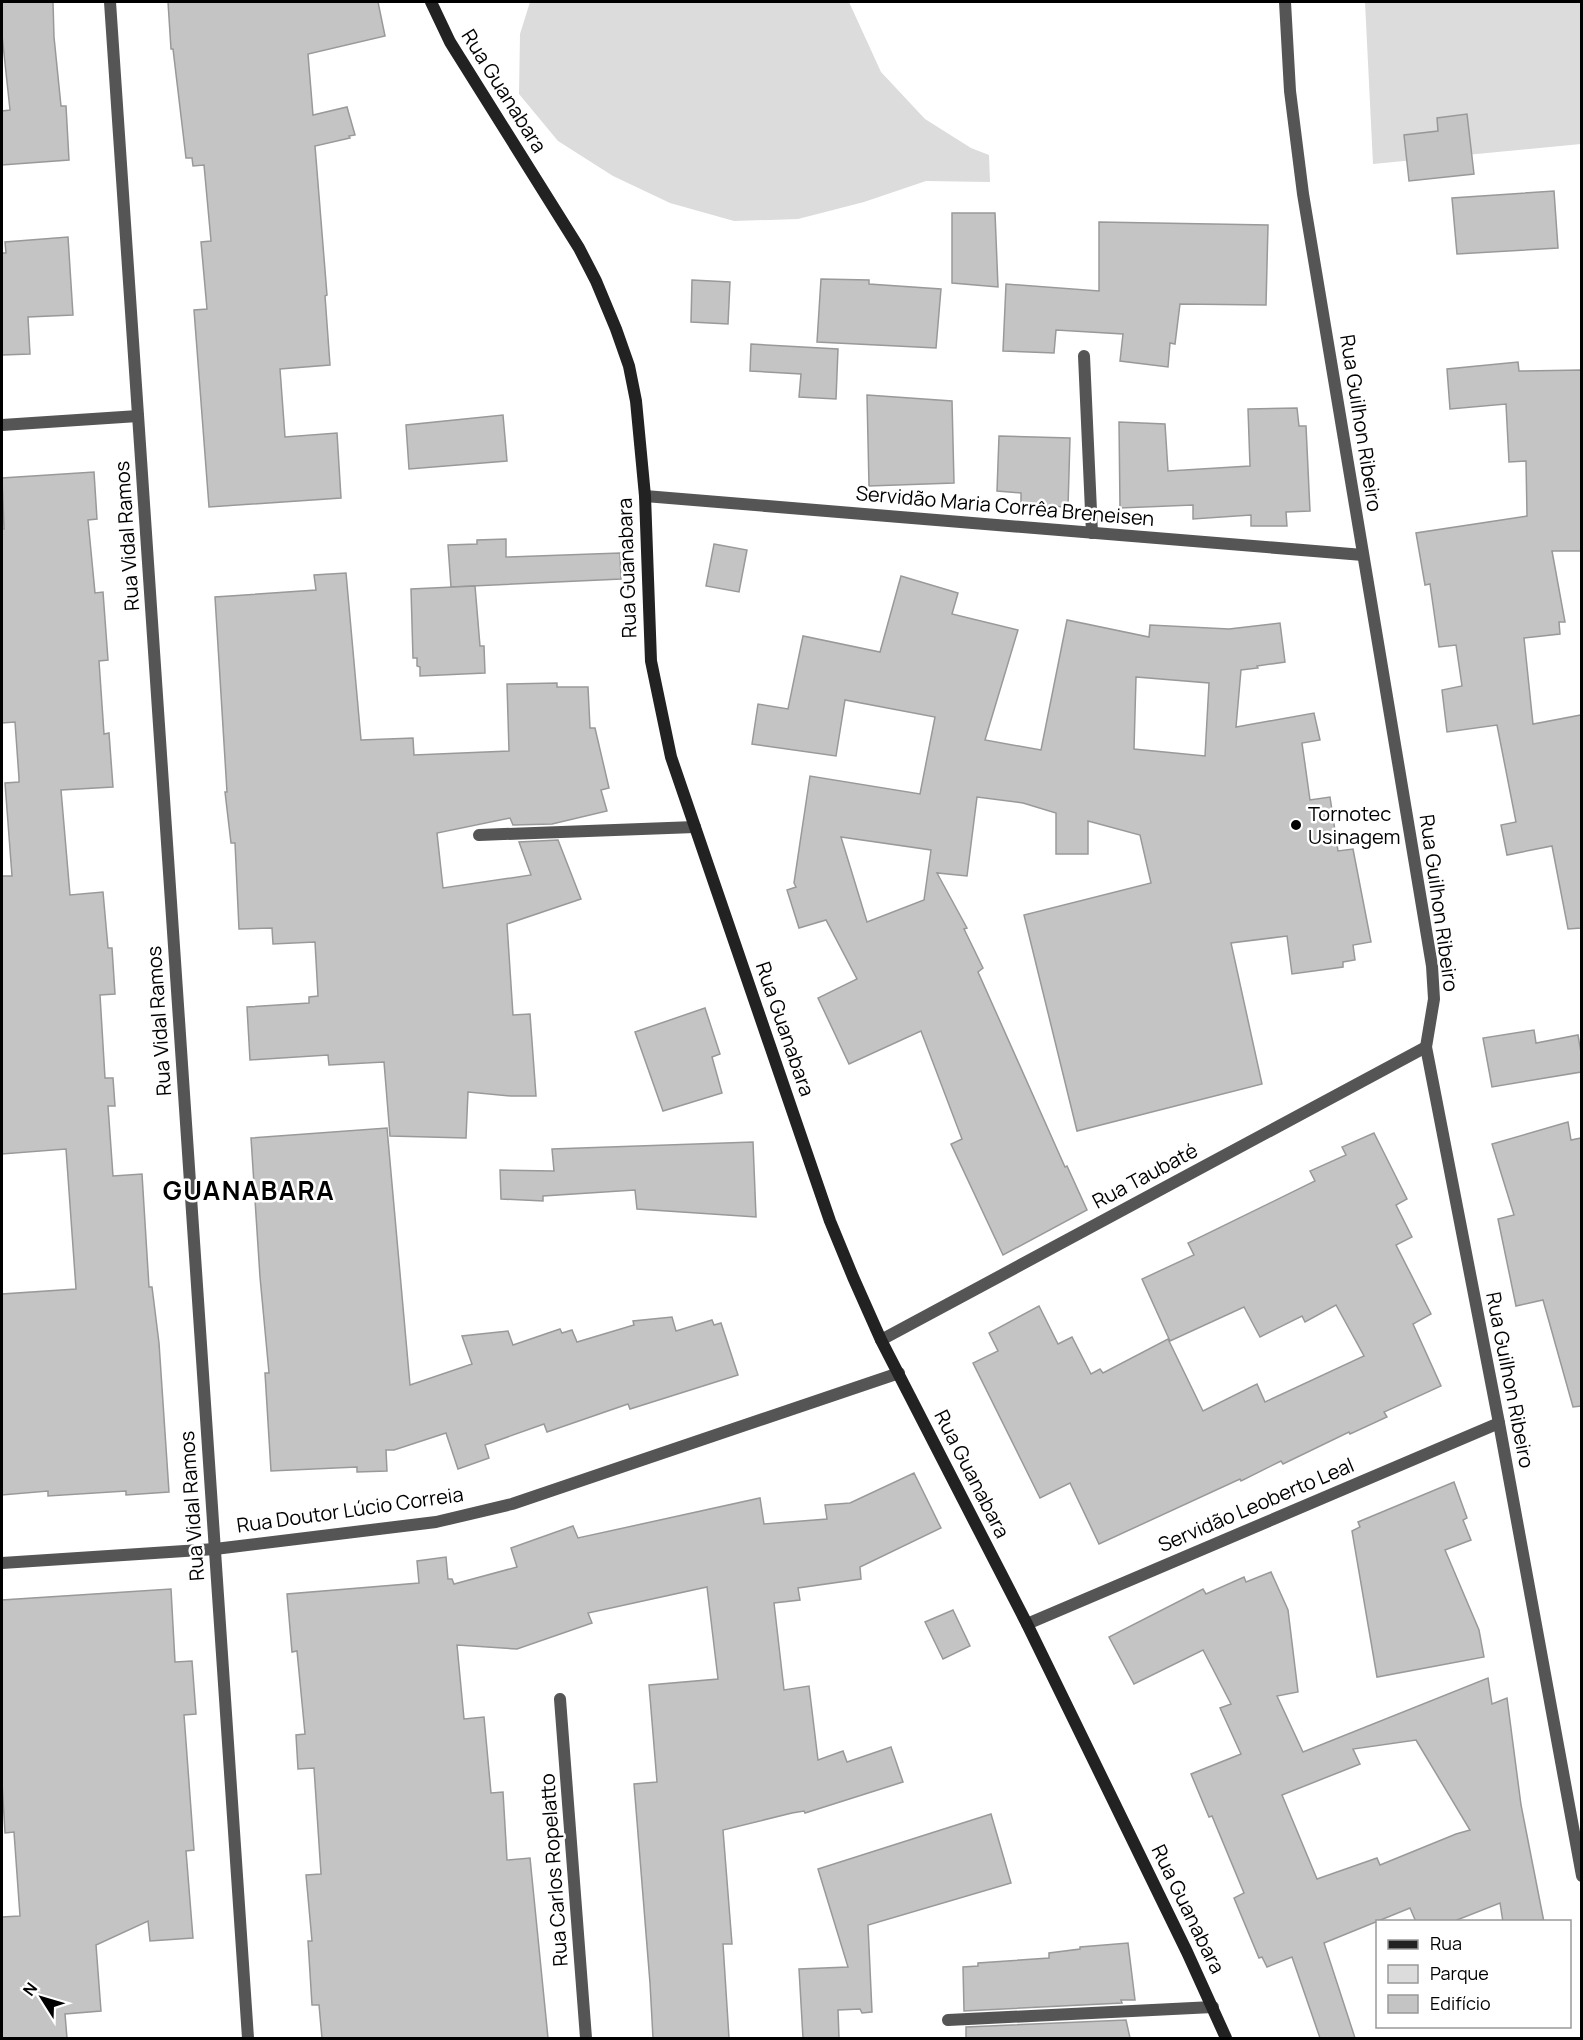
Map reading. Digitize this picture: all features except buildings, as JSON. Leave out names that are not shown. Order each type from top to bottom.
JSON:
[{"type":"main road","name":"Rua Guanabara","points":[[430,2],[450,42],[579,248],[596,280],[629,366],[636,401],[645,496],[651,661],[671,757],[830,1221],[881,1340],[1027,1624],[1226,2038]]},
{"type":"street","name":"Rua Vidal Ramos","points":[[111,2],[248,2038]]},
{"type":"street","name":"Rua Guilhon Ribeiro","points":[[1285,2],[1290,91],[1303,194],[1432,966],[1434,999],[1426,1047],[1499,1423],[1581,1876]]},
{"type":"street","points":[[1084,356],[1092,533]]},
{"type":"street","points":[[2,425],[138,416]]},
{"type":"street","name":"Servidão Maria Corrêa Breneisen","points":[[645,496],[1363,555]]},
{"type":"street","points":[[479,835],[695,827]]},
{"type":"street","name":"Rua Taubaté","points":[[881,1340],[1426,1047]]},
{"type":"street","name":"Rua Doutor Lúcio Correia","points":[[2,1563],[214,1549],[436,1522],[512,1503],[899,1373]]},
{"type":"street","name":"Servidão Leoberto Leal","points":[[1027,1624],[1499,1423]]},
{"type":"street","name":"Rua Carlos Ropelatto","points":[[561,1699],[586,2038]]},
{"type":"street","points":[[948,2020],[1213,2007]]},
{"type":"green space","points":[[530,2],[849,2],[881,72],[925,119],[971,148],[989,155],[990,182],[926,181],[864,202],[798,219],[734,221],[670,203],[613,176],[558,141],[519,94],[520,34]]},
{"type":"green space","points":[[1365,2],[1581,2],[1581,144],[1373,164]]},
{"type":"place","name":"Tornotec Usinagem","points":[[1296,825]]},
{"type":"district","name":"GUANABARA","points":[[249,1191]]}]
